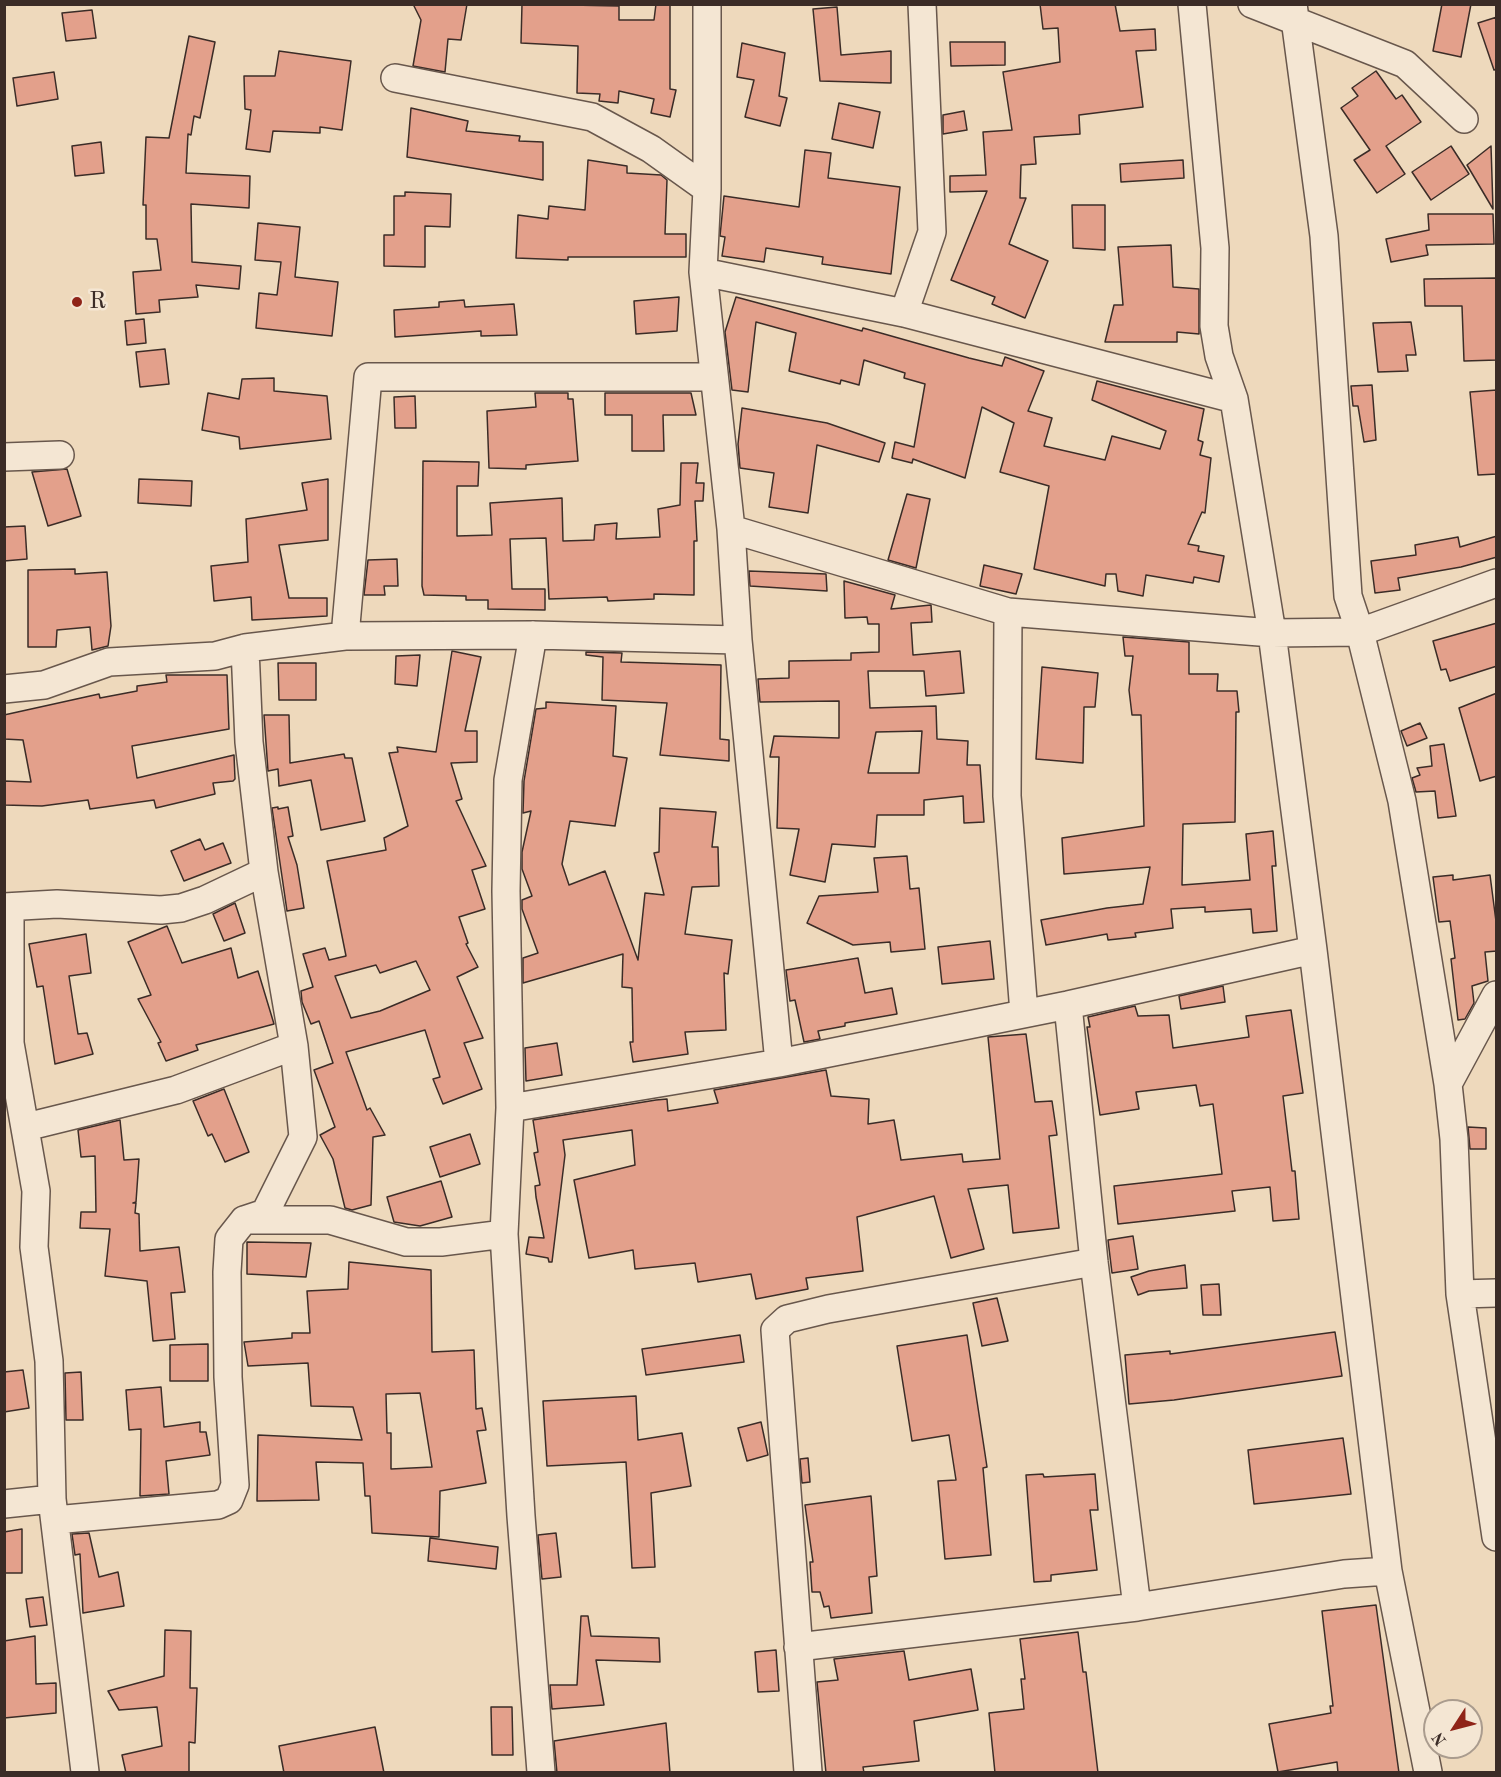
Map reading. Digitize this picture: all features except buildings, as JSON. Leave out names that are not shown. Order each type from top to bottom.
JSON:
[{"type":"street","points":[[706,4],[706,189],[703,272],[712,377],[731,529],[738,640],[779,1063]]},
{"type":"street","points":[[904,314],[932,232],[922,4]]},
{"type":"street","points":[[1192,4],[1215,248],[1214,326],[1219,356],[1234,399],[1272,633],[1388,1571],[1428,1773]]},
{"type":"street","points":[[1252,4],[1295,13],[1405,64],[1464,119]]},
{"type":"street","points":[[1295,13],[1324,236],[1344,569],[1348,596],[1360,632],[1402,801],[1448,1084],[1454,1139],[1460,1294],[1497,1537]]},
{"type":"street","points":[[395,78],[592,117],[651,149],[706,189]]},
{"type":"street","points":[[703,272],[904,314],[1234,399]]},
{"type":"street","points":[[345,636],[368,377],[712,377]]},
{"type":"street","points":[[4,457],[60,455]]},
{"type":"street","points":[[731,529],[1008,612],[1272,633],[1360,632],[1497,583]]},
{"type":"street","points":[[1008,612],[1007,796],[1024,1013]]},
{"type":"street","points":[[4,689],[44,685],[109,662],[215,656],[245,648],[345,636],[533,635],[738,640]]},
{"type":"street","points":[[533,635],[508,780],[506,891],[510,1108],[504,1234],[521,1516],[541,1773]]},
{"type":"street","points":[[4,1504],[53,1509],[218,1505],[229,1500],[235,1485],[228,1377],[229,1239],[244,1220],[265,1213],[303,1137],[294,1046],[264,872],[249,742],[245,648]]},
{"type":"street","points":[[85,1773],[53,1509],[49,1362],[34,1248],[36,1191],[10,1043],[7,907],[57,904],[161,910],[181,908],[205,900],[264,872]]},
{"type":"street","points":[[510,1108],[779,1063],[1068,1005],[1313,950]]},
{"type":"street","points":[[1448,1084],[1497,995]]},
{"type":"street","points":[[1068,1005],[1094,1262],[1137,1607]]},
{"type":"street","points":[[26,1127],[176,1090],[294,1046]]},
{"type":"street","points":[[244,1220],[330,1220],[406,1242],[441,1242],[504,1234]]},
{"type":"street","points":[[808,1773],[775,1330],[787,1319],[828,1309],[1094,1262]]},
{"type":"street","points":[[1460,1294],[1497,1293]]},
{"type":"street","points":[[798,1647],[1137,1607],[1344,1574],[1388,1571]]},
{"type":"place","name":"R","points":[[77,302]]}]
